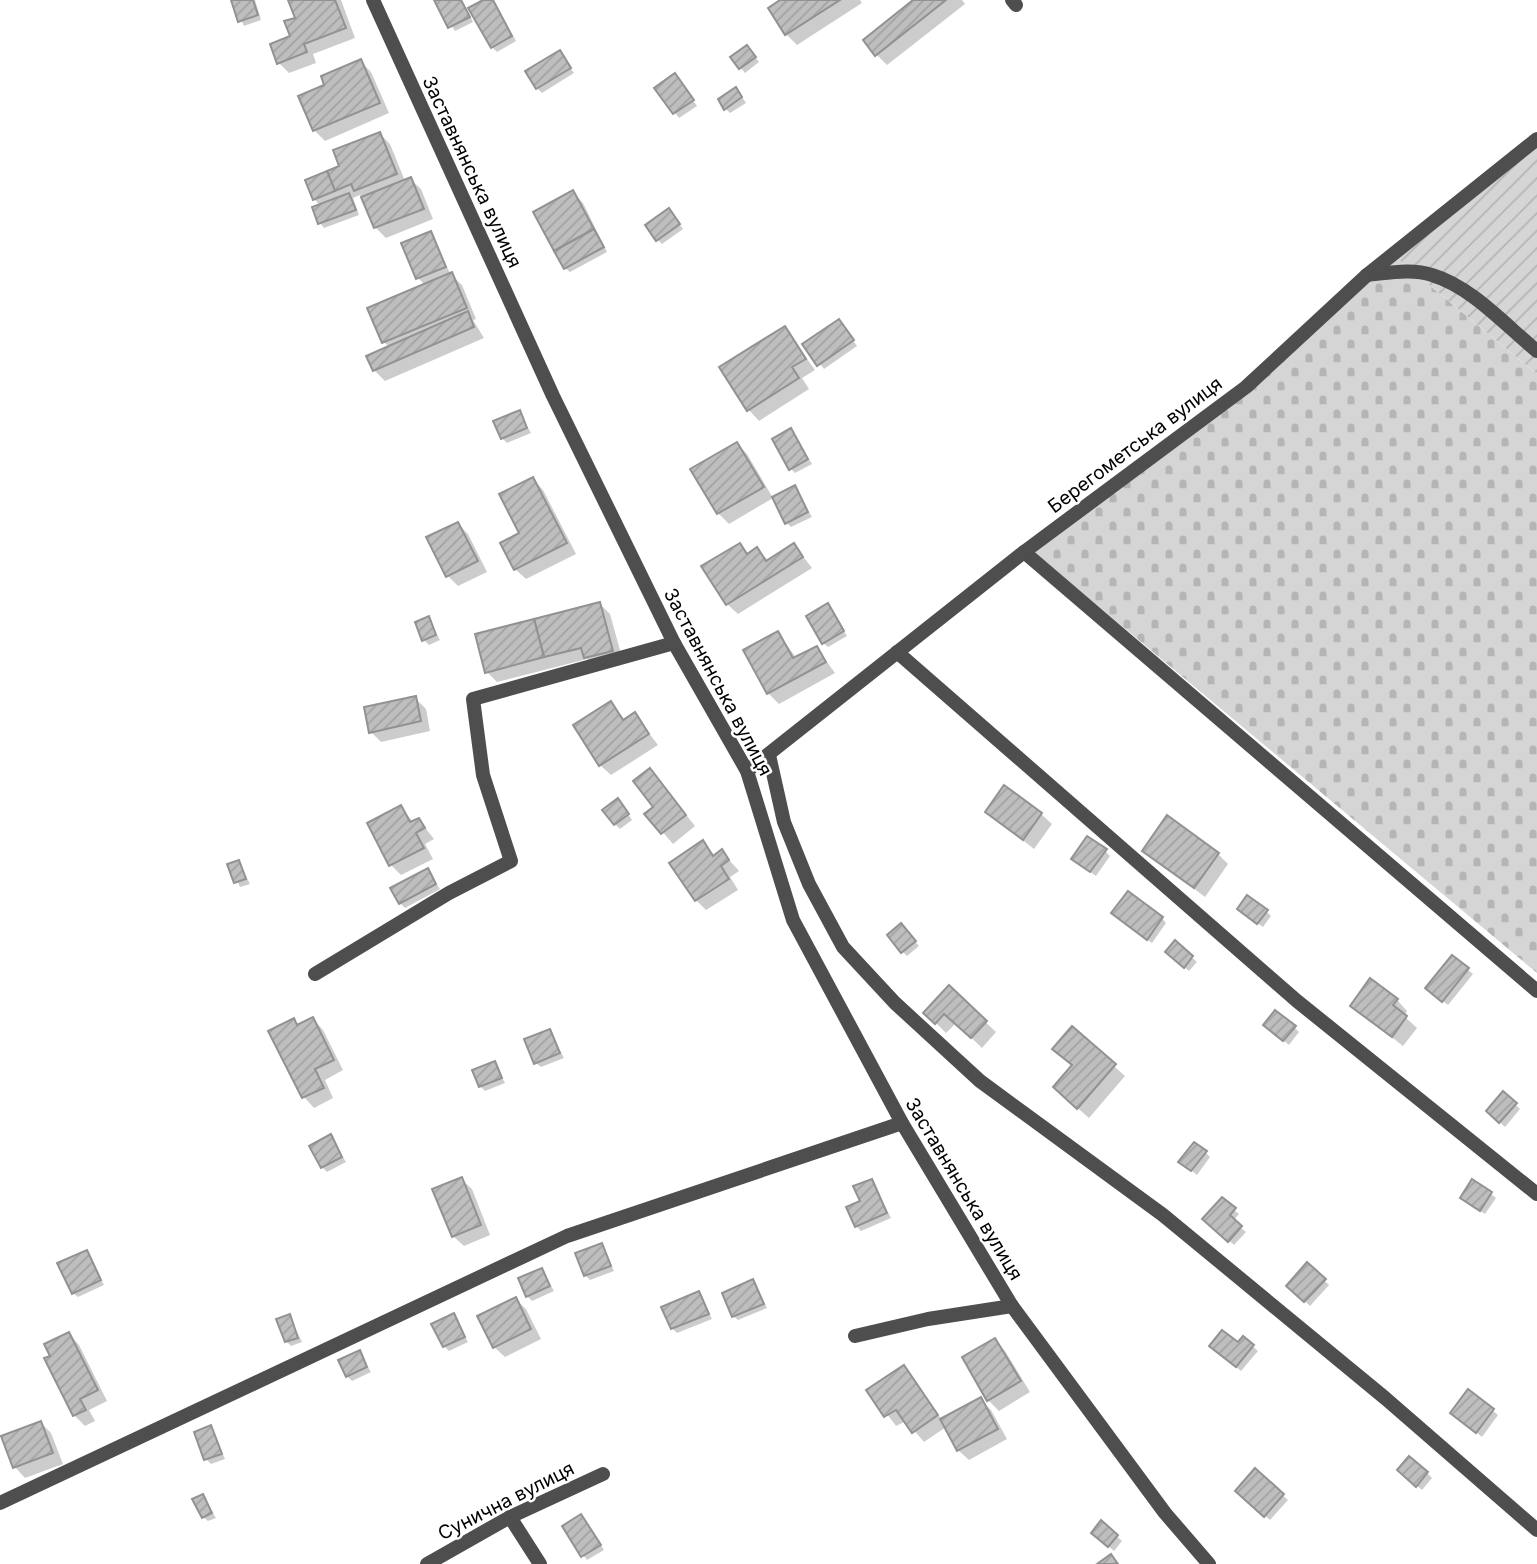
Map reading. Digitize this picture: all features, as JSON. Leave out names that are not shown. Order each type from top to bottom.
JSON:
[{"type":"street","name":"Заставнянська вулиця","points":[[373,0],[553,396],[674,643],[747,771],[793,920],[902,1123],[1012,1306],[1084,1407],[1209,1564]]},
{"type":"street","name":"Берегометська вулиця","points":[[747,771],[1024,552],[1246,387],[1367,275],[1537,139]]},
{"type":"street","points":[[1367,275],[1399,272],[1430,274],[1457,285],[1537,351]]},
{"type":"street","points":[[1024,552],[1537,990]]},
{"type":"street","points":[[315,974],[449,893],[511,861],[483,775],[473,699],[674,643]]},
{"type":"street","points":[[897,652],[1297,1002],[1537,1194]]},
{"type":"street","points":[[769,755],[784,822],[809,884],[843,947],[895,1003],[980,1081],[1163,1215],[1385,1398],[1537,1530]]},
{"type":"street","points":[[0,1503],[567,1237],[902,1123]]},
{"type":"street","points":[[855,1336],[929,1319],[1012,1306]]},
{"type":"street","name":"Сунична вулиця","points":[[429,1564],[510,1517],[603,1474]]},
{"type":"street","points":[[510,1517],[540,1564]]},
{"type":"green space","points":[[1537,147],[1537,374],[1394,256]]},
{"type":"green space","points":[[1394,256],[1537,374],[1537,973],[1031,550],[1240,396]]},
{"type":"building","points":[[231,0],[253,0],[258,15],[238,22]]},
{"type":"building","points":[[288,0],[335,0],[346,28],[304,44],[307,52],[277,64],[270,44],[290,36],[284,21],[295,18]]},
{"type":"building","points":[[434,0],[461,0],[470,17],[448,28]]},
{"type":"building","points":[[483,0],[493,0],[512,36],[491,48],[468,8]]},
{"type":"building","points":[[780,0],[840,0],[785,35],[768,8]]},
{"type":"building","points":[[913,0],[946,0],[875,56],[863,40]]},
{"type":"building","points":[[747,45],[756,57],[739,69],[730,57]]},
{"type":"building","points":[[560,50],[571,68],[536,89],[525,71]]},
{"type":"building","points":[[361,59],[380,103],[313,131],[298,96],[324,85],[321,76]]},
{"type":"building","points":[[675,73],[694,100],[673,114],[654,88]]},
{"type":"building","points":[[736,87],[742,97],[724,110],[718,99]]},
{"type":"building","points":[[380,132],[397,174],[354,191],[351,184],[335,191],[327,171],[339,166],[333,150]]},
{"type":"building","points":[[327,171],[335,191],[313,200],[305,180]]},
{"type":"building","points":[[411,177],[424,209],[374,228],[361,197]]},
{"type":"building","points":[[573,190],[594,229],[554,251],[533,212]]},
{"type":"building","points":[[349,193],[356,210],[318,224],[312,207]]},
{"type":"building","points":[[669,208],[680,224],[656,241],[645,225]]},
{"type":"building","points":[[594,229],[604,247],[564,269],[554,251]]},
{"type":"building","points":[[431,231],[446,267],[416,279],[401,243]]},
{"type":"building","points":[[452,272],[467,308],[382,343],[367,308]]},
{"type":"building","points":[[468,311],[474,327],[373,371],[366,356]]},
{"type":"building","points":[[839,319],[854,340],[817,366],[802,344]]},
{"type":"building","points":[[785,326],[806,359],[792,367],[799,378],[747,411],[719,367]]},
{"type":"building","points":[[520,410],[527,428],[501,439],[493,421]]},
{"type":"building","points":[[791,428],[808,459],[789,470],[772,439]]},
{"type":"building","points":[[737,442],[764,487],[717,514],[690,469]]},
{"type":"building","points":[[533,477],[567,543],[514,570],[500,543],[519,533],[499,494]]},
{"type":"building","points":[[795,485],[808,512],[785,524],[772,497]]},
{"type":"building","points":[[458,522],[478,561],[446,577],[426,537]]},
{"type":"building","points":[[740,543],[747,554],[757,547],[766,561],[794,543],[803,557],[726,605],[701,566]]},
{"type":"building","points":[[600,602],[613,651],[584,658],[581,648],[544,657],[534,619]]},
{"type":"building","points":[[828,603],[844,631],[822,644],[806,616]]},
{"type":"building","points":[[429,616],[436,635],[422,641],[415,622]]},
{"type":"building","points":[[534,619],[544,657],[485,673],[475,634]]},
{"type":"building","points":[[778,631],[793,658],[817,646],[826,662],[767,694],[743,650]]},
{"type":"building","points":[[416,696],[421,721],[369,733],[364,707]]},
{"type":"building","points":[[611,701],[623,720],[635,712],[649,734],[599,766],[573,725]]},
{"type":"building","points":[[650,768],[686,815],[661,834],[644,814],[653,807],[633,781]]},
{"type":"building","points":[[1004,785],[1042,813],[1023,840],[985,812]]},
{"type":"building","points":[[618,798],[629,814],[614,825],[602,810]]},
{"type":"building","points":[[401,805],[410,822],[419,818],[425,828],[416,833],[424,848],[389,866],[367,823]]},
{"type":"building","points":[[1167,815],[1219,853],[1194,888],[1142,851]]},
{"type":"building","points":[[1087,836],[1107,849],[1090,872],[1071,859]]},
{"type":"building","points":[[703,840],[713,856],[722,849],[729,860],[721,866],[729,879],[695,901],[669,863]]},
{"type":"building","points":[[239,860],[246,879],[234,883],[227,864]]},
{"type":"building","points":[[428,868],[436,884],[399,904],[390,888]]},
{"type":"building","points":[[1128,891],[1163,917],[1147,940],[1111,913]]},
{"type":"building","points":[[1247,895],[1268,910],[1257,924],[1237,909]]},
{"type":"building","points":[[901,923],[916,941],[901,953],[887,935]]},
{"type":"building","points":[[1175,940],[1193,956],[1184,968],[1165,952]]},
{"type":"building","points":[[1452,955],[1469,968],[1442,1002],[1425,988]]},
{"type":"building","points":[[1370,978],[1398,999],[1393,1005],[1407,1016],[1392,1037],[1350,1006]]},
{"type":"building","points":[[949,985],[987,1021],[971,1038],[944,1014],[935,1024],[923,1013]]},
{"type":"building","points":[[1275,1010],[1296,1026],[1283,1041],[1263,1025]]},
{"type":"building","points":[[313,1017],[334,1060],[315,1069],[324,1088],[302,1098],[268,1031],[294,1018],[297,1025]]},
{"type":"building","points":[[1072,1026],[1116,1064],[1077,1109],[1053,1087],[1072,1065],[1052,1049]]},
{"type":"building","points":[[550,1029],[560,1053],[534,1064],[524,1039]]},
{"type":"building","points":[[495,1061],[502,1078],[479,1087],[472,1070]]},
{"type":"building","points":[[1503,1091],[1517,1103],[1499,1123],[1486,1111]]},
{"type":"building","points":[[331,1134],[342,1157],[321,1168],[309,1146]]},
{"type":"building","points":[[1194,1142],[1207,1151],[1191,1171],[1178,1162]]},
{"type":"building","points":[[462,1177],[481,1225],[452,1237],[432,1189]]},
{"type":"building","points":[[872,1179],[887,1213],[855,1227],[846,1207],[860,1201],[853,1186]]},
{"type":"building","points":[[1472,1179],[1492,1192],[1480,1211],[1460,1198]]},
{"type":"building","points":[[1222,1197],[1236,1208],[1230,1215],[1242,1226],[1228,1242],[1202,1219]]},
{"type":"building","points":[[602,1243],[611,1266],[584,1276],[575,1253]]},
{"type":"building","points":[[87,1250],[101,1280],[72,1294],[57,1263]]},
{"type":"building","points":[[1307,1262],[1326,1279],[1304,1302],[1286,1286]]},
{"type":"building","points":[[542,1268],[550,1286],[526,1297],[518,1278]]},
{"type":"building","points":[[753,1279],[764,1304],[732,1317],[722,1293]]},
{"type":"building","points":[[699,1291],[709,1314],[671,1329],[661,1307]]},
{"type":"building","points":[[516,1297],[531,1329],[493,1348],[477,1316]]},
{"type":"building","points":[[454,1313],[465,1337],[443,1347],[431,1324]]},
{"type":"building","points":[[290,1314],[298,1338],[285,1342],[276,1319]]},
{"type":"building","points":[[1222,1330],[1238,1342],[1243,1336],[1254,1345],[1236,1367],[1209,1346]]},
{"type":"building","points":[[69,1332],[98,1390],[80,1399],[86,1410],[73,1416],[44,1358],[50,1356],[44,1344]]},
{"type":"building","points":[[995,1338],[1021,1381],[987,1401],[962,1357]]},
{"type":"building","points":[[360,1350],[367,1367],[346,1377],[338,1360]]},
{"type":"building","points":[[904,1365],[938,1415],[912,1433],[896,1410],[884,1417],[866,1390]]},
{"type":"building","points":[[1468,1389],[1494,1409],[1476,1433],[1450,1413]]},
{"type":"building","points":[[981,1397],[998,1429],[957,1451],[940,1419]]},
{"type":"building","points":[[41,1421],[53,1453],[13,1468],[1,1436]]},
{"type":"building","points":[[211,1425],[222,1454],[204,1460],[194,1432]]},
{"type":"building","points":[[1409,1456],[1428,1472],[1416,1487],[1397,1470]]},
{"type":"building","points":[[1255,1468],[1284,1494],[1264,1517],[1235,1491]]},
{"type":"building","points":[[203,1494],[212,1513],[202,1518],[192,1499]]},
{"type":"building","points":[[581,1514],[601,1545],[581,1557],[562,1526]]},
{"type":"building","points":[[1101,1520],[1118,1535],[1108,1547],[1091,1533]]},
{"type":"building","points":[[1111,1554],[1118,1564],[1097,1564]]}]
